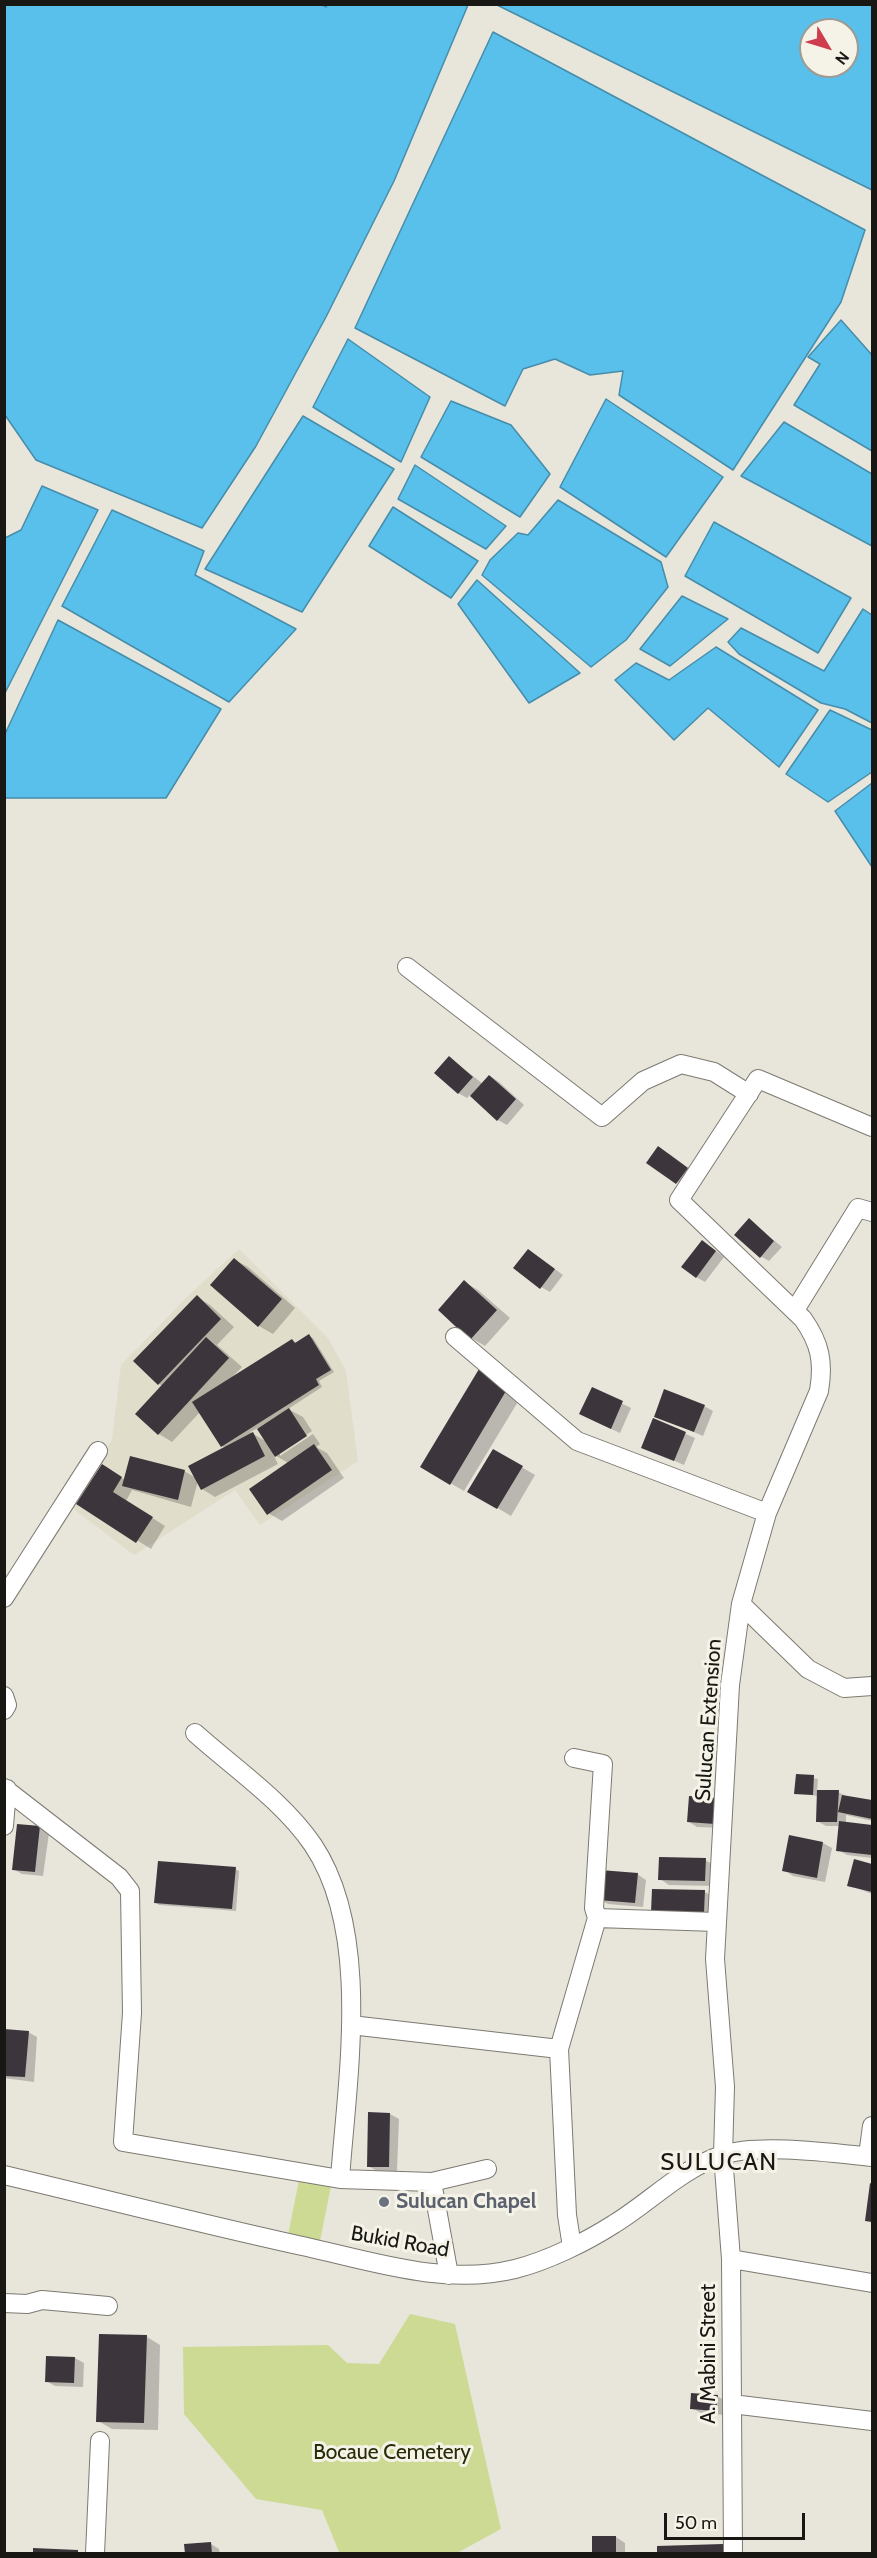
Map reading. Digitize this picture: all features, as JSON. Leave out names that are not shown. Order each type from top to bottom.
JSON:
[{"type":"street","points":[[407,967],[602,1117],[643,1081],[681,1064],[714,1072],[749,1094],[758,1079],[873,1127]]},
{"type":"street","name":"Sulucan Extension","points":[[723,2155],[725,2087],[716,1959],[716,1922],[726,1803],[730,1685],[741,1604],[767,1513],[819,1391],[822,1370],[816,1338],[795,1310],[679,1200],[749,1094]]},
{"type":"street","points":[[795,1310],[858,1208],[873,1212]]},
{"type":"street","points":[[455,1337],[577,1441],[767,1513]]},
{"type":"street","points":[[4,1598],[98,1451]]},
{"type":"street","points":[[741,1604],[808,1669],[844,1688],[873,1686]]},
{"type":"street","points":[[4,1696],[7,1705],[4,1710]]},
{"type":"street","points":[[195,1733],[281,1808],[313,1846],[335,1890],[347,1934],[351,2025],[340,2179]]},
{"type":"street","points":[[572,2247],[567,2215],[559,2049],[597,1918],[594,1908],[603,1764],[574,1758]]},
{"type":"street","points":[[4,1826],[6,1789]]},
{"type":"street","points":[[6,1789],[119,1877],[130,1892],[132,2013],[123,2142],[340,2179],[432,2182],[487,2169]]},
{"type":"street","points":[[597,1918],[716,1922]]},
{"type":"street","points":[[351,2025],[559,2049]]},
{"type":"street","points":[[870,2156],[873,2126]]},
{"type":"street","name":"Bukid Road","points":[[4,2175],[251,2235],[414,2271],[449,2275],[515,2269],[572,2247],[615,2224],[687,2173],[723,2155],[771,2151],[870,2156]]},
{"type":"street","name":"A. Mabini Street","points":[[723,2155],[731,2259],[733,2553]]},
{"type":"street","points":[[432,2182],[449,2275]]},
{"type":"street","points":[[731,2259],[873,2283]]},
{"type":"street","points":[[4,2303],[27,2304],[42,2300],[108,2306]]},
{"type":"street","points":[[732,2404],[873,2421]]},
{"type":"street","points":[[95,2553],[100,2441]]},
{"type":"shaded area","points":[[239,1249],[328,1338],[346,1371],[358,1461],[260,1525],[235,1490],[134,1555],[67,1504],[112,1440],[121,1365],[191,1293]]},
{"type":"green space","points":[[300,2175],[332,2181],[320,2241],[288,2235]]},
{"type":"green space","name":"Bocaue Cemetery","points":[[410,2314],[455,2324],[501,2529],[457,2553],[339,2552],[322,2510],[256,2499],[184,2414],[183,2347],[328,2345],[347,2363],[379,2364]]},
{"type":"water","points":[[320,4],[326,7],[328,4],[468,5],[394,181],[326,317],[256,446],[202,528],[36,460],[5,415],[5,5]]},
{"type":"water","points":[[497,5],[872,5],[872,190]]},
{"type":"water","points":[[493,32],[865,230],[841,302],[733,470],[619,395],[623,371],[590,375],[555,359],[523,369],[505,406],[355,328]]},
{"type":"water","points":[[841,320],[872,355],[872,451],[794,405],[820,364],[808,357]]},
{"type":"water","points":[[348,339],[430,397],[401,462],[313,407]]},
{"type":"water","points":[[606,399],[723,477],[666,557],[560,487]]},
{"type":"water","points":[[451,401],[511,425],[550,474],[520,517],[421,457]]},
{"type":"water","points":[[303,416],[394,469],[302,612],[205,569]]},
{"type":"water","points":[[784,422],[872,474],[872,546],[741,476]]},
{"type":"water","points":[[415,465],[506,526],[486,549],[398,499]]},
{"type":"water","points":[[42,486],[98,510],[5,693],[5,538],[21,530]]},
{"type":"water","points":[[558,500],[661,562],[668,587],[626,640],[591,667],[482,575],[490,560],[518,533],[528,535]]},
{"type":"water","points":[[393,507],[478,561],[451,598],[369,546]]},
{"type":"water","points":[[112,510],[204,551],[195,575],[296,629],[229,702],[62,606]]},
{"type":"water","points":[[714,522],[851,598],[818,653],[685,576]]},
{"type":"water","points":[[477,580],[580,673],[529,703],[458,604]]},
{"type":"water","points":[[682,596],[728,619],[670,666],[640,649]]},
{"type":"water","points":[[863,609],[872,615],[872,723],[845,709],[821,703],[739,654],[728,642],[741,628],[824,671]]},
{"type":"water","points":[[58,620],[221,709],[166,798],[5,798],[5,734]]},
{"type":"water","points":[[716,647],[818,710],[779,767],[708,708],[674,740],[615,680],[636,663],[669,680]]},
{"type":"water","points":[[830,710],[872,730],[872,772],[828,802],[786,774]]},
{"type":"water","points":[[872,783],[872,867],[835,811]]},
{"type":"building","points":[[449,1056],[473,1077],[458,1094],[434,1073]]},
{"type":"building","points":[[489,1075],[516,1099],[497,1121],[470,1096]]},
{"type":"building","points":[[658,1146],[688,1168],[676,1184],[646,1163]]},
{"type":"building","points":[[749,1218],[774,1241],[760,1258],[734,1235]]},
{"type":"building","points":[[702,1240],[716,1251],[696,1278],[681,1267]]},
{"type":"building","points":[[528,1249],[555,1269],[540,1289],[513,1268]]},
{"type":"building","points":[[234,1258],[282,1299],[258,1327],[210,1285]]},
{"type":"building","points":[[464,1280],[497,1310],[470,1340],[438,1310]]},
{"type":"building","points":[[197,1295],[221,1319],[158,1385],[133,1361]]},
{"type":"building","points":[[309,1334],[331,1370],[316,1379],[319,1385],[221,1447],[192,1402],[292,1339],[295,1343]]},
{"type":"building","points":[[206,1337],[229,1358],[158,1435],[135,1414]]},
{"type":"building","points":[[479,1369],[506,1391],[450,1485],[420,1467]]},
{"type":"building","points":[[592,1387],[623,1401],[611,1429],[579,1414]]},
{"type":"building","points":[[664,1389],[705,1405],[694,1432],[654,1417]]},
{"type":"building","points":[[289,1408],[307,1436],[275,1457],[257,1429]]},
{"type":"building","points":[[653,1418],[686,1432],[674,1461],[641,1448]]},
{"type":"building","points":[[253,1432],[265,1456],[201,1490],[188,1466]]},
{"type":"building","points":[[314,1444],[332,1470],[267,1515],[249,1489]]},
{"type":"building","points":[[493,1449],[523,1466],[497,1509],[467,1492]]},
{"type":"building","points":[[130,1456],[185,1470],[178,1500],[122,1486]]},
{"type":"building","points":[[102,1464],[122,1477],[113,1492],[153,1517],[136,1543],[76,1504]]},
{"type":"building","points":[[796,1774],[814,1775],[813,1795],[794,1794]]},
{"type":"building","points":[[817,1790],[839,1790],[837,1822],[816,1822]]},
{"type":"building","points":[[842,1795],[872,1800],[872,1819],[838,1812]]},
{"type":"building","points":[[689,1796],[717,1798],[715,1824],[687,1822]]},
{"type":"building","points":[[839,1821],[872,1825],[872,1855],[836,1851]]},
{"type":"building","points":[[17,1824],[40,1826],[35,1872],[12,1870]]},
{"type":"building","points":[[789,1835],[823,1842],[817,1878],[782,1871]]},
{"type":"building","points":[[659,1857],[706,1858],[705,1881],[658,1880]]},
{"type":"building","points":[[854,1859],[872,1864],[872,1892],[847,1886]]},
{"type":"building","points":[[158,1861],[236,1867],[232,1909],[154,1903]]},
{"type":"building","points":[[600,1870],[638,1873],[635,1903],[598,1900]]},
{"type":"building","points":[[652,1889],[705,1890],[704,1913],[651,1912]]},
{"type":"building","points":[[4,2029],[29,2031],[25,2077],[4,2076]]},
{"type":"building","points":[[368,2112],[390,2113],[389,2167],[367,2167]]},
{"type":"building","points":[[870,2183],[872,2184],[872,2222],[865,2221]]},
{"type":"building","points":[[99,2334],[147,2335],[144,2423],[96,2422]]},
{"type":"building","points":[[46,2356],[75,2357],[74,2383],[45,2382]]},
{"type":"building","points":[[691,2393],[718,2395],[716,2411],[690,2409]]},
{"type":"building","points":[[592,2536],[616,2536],[616,2554],[592,2554]]},
{"type":"building","points":[[211,2542],[212,2554],[185,2554],[184,2544]]},
{"type":"building","points":[[723,2544],[724,2554],[657,2554],[657,2546]]},
{"type":"building","points":[[33,2548],[78,2550],[78,2554],[33,2554]]},
{"type":"place","name":"Sulucan Chapel","points":[[384,2202]]},
{"type":"district","name":"SULUCAN","points":[[719,2163]]}]
